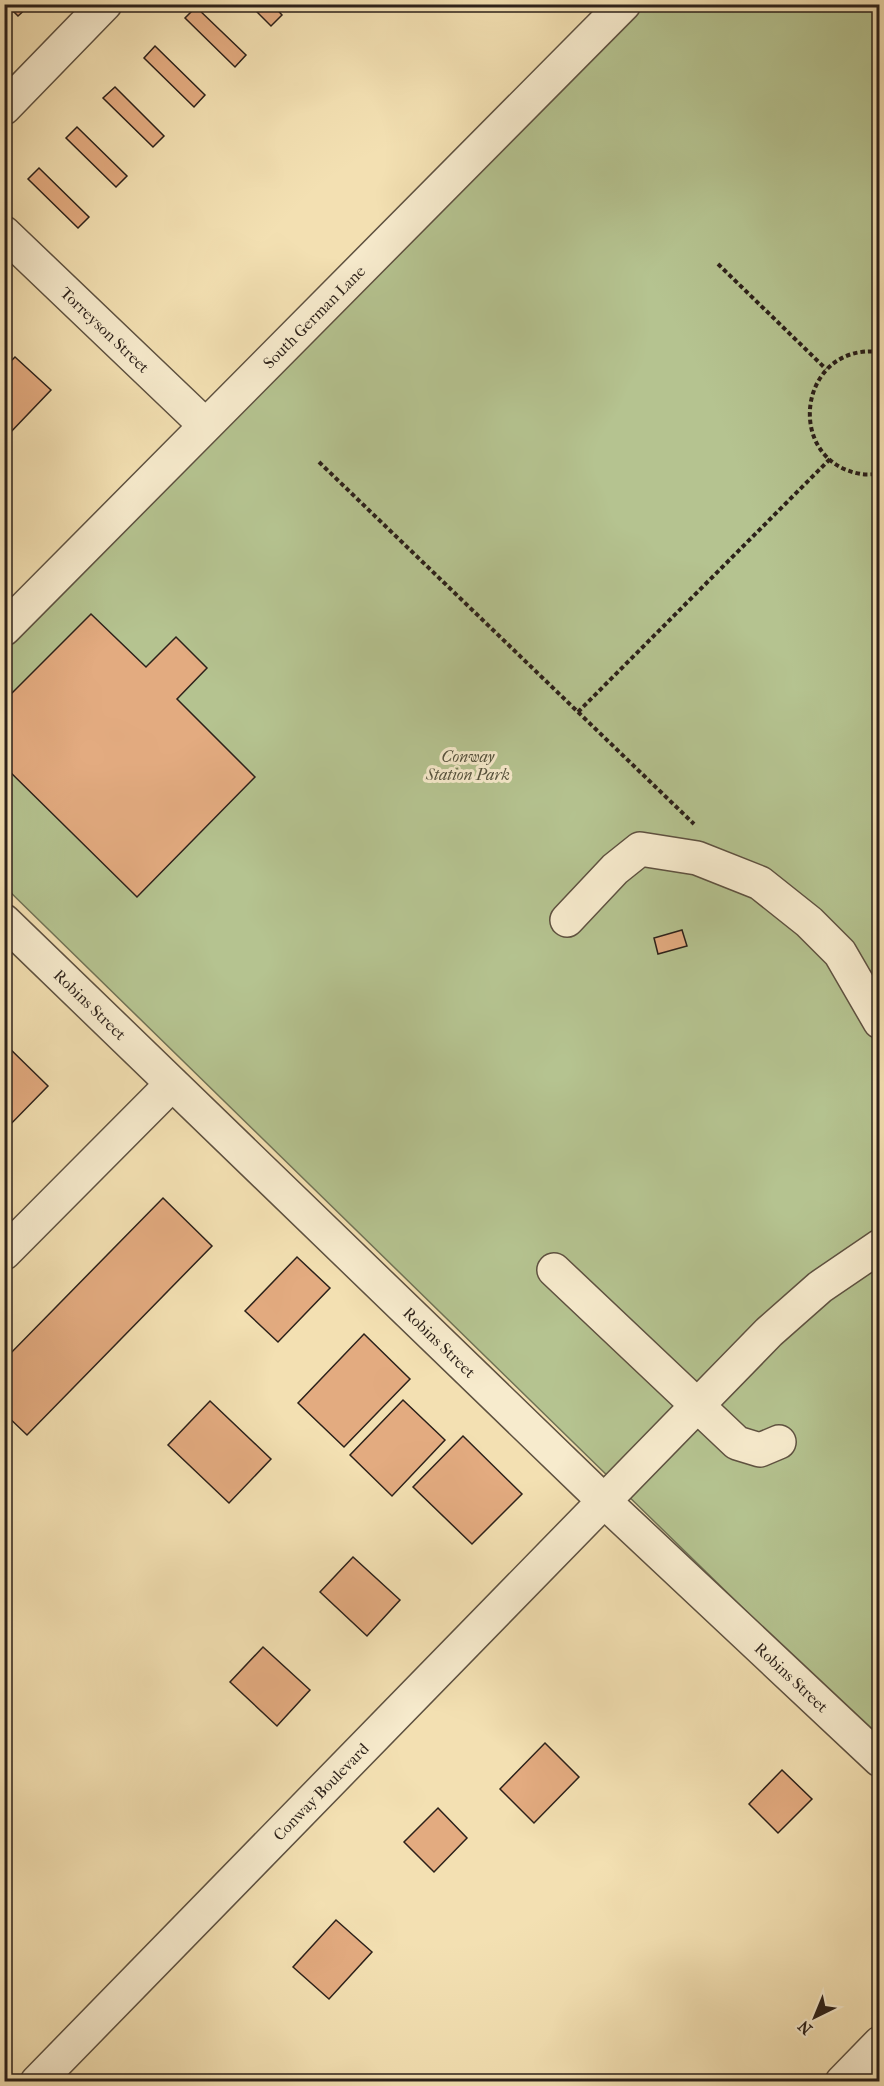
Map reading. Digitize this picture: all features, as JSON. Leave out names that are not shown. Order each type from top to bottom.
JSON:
[{"type":"street","points":[[4,108],[105,4]]},
{"type":"street","name":"South German Lane","points":[[4,629],[624,4]]},
{"type":"street","name":"Torreyson Street","points":[[4,233],[205,425]]},
{"type":"street","points":[[567,920],[615,869],[640,849],[697,858],[760,883],[809,922],[840,952],[879,1022]]},
{"type":"street","name":"Robins Street","points":[[8,931],[172,1084],[604,1501],[879,1760]]},
{"type":"street","points":[[4,1253],[172,1084]]},
{"type":"street","name":"Conway Boulevard","points":[[37,2082],[793,1310],[879,1246]]},
{"type":"street","points":[[554,1270],[737,1443],[760,1450],[779,1442]]},
{"type":"street","points":[[842,2082],[879,2043]]},
{"type":"path","points":[[718,264],[826,369]]},
{"type":"path","points":[[879,352],[867,351],[847,355],[826,369],[817,382],[810,400],[809,421],[814,440],[830,459],[842,468],[861,475],[879,474]]},
{"type":"path","points":[[578,712],[830,459]]},
{"type":"path","points":[[319,462],[696,826]]},
{"type":"green space","name":"Conway Station Park","points":[[642,5],[879,5],[879,1741],[5,887],[4,651]]},
{"type":"building","points":[[6,4],[29,4],[30,5],[18,16]]},
{"type":"building","points":[[249,4],[272,4],[282,15],[271,26]]},
{"type":"building","points":[[196,7],[246,55],[235,67],[185,18]]},
{"type":"building","points":[[155,46],[205,95],[194,107],[144,58]]},
{"type":"building","points":[[115,87],[164,136],[153,147],[103,98]]},
{"type":"building","points":[[77,127],[127,176],[116,187],[66,138]]},
{"type":"building","points":[[39,168],[89,217],[78,228],[28,179]]},
{"type":"building","points":[[15,357],[51,390],[7,436],[4,434],[4,368]]},
{"type":"building","points":[[91,614],[146,667],[176,637],[207,668],[177,699],[255,777],[137,897],[4,766],[4,701]]},
{"type":"building","points":[[682,930],[687,946],[658,954],[654,938]]},
{"type":"building","points":[[4,1043],[48,1086],[4,1131]]},
{"type":"building","points":[[163,1198],[212,1246],[27,1435],[4,1413],[4,1360]]},
{"type":"building","points":[[297,1257],[330,1288],[278,1342],[245,1311]]},
{"type":"building","points":[[364,1334],[410,1379],[344,1447],[298,1403]]},
{"type":"building","points":[[403,1400],[445,1440],[392,1496],[350,1455]]},
{"type":"building","points":[[210,1401],[271,1459],[229,1503],[168,1445]]},
{"type":"building","points":[[463,1436],[522,1494],[472,1544],[413,1487]]},
{"type":"building","points":[[353,1557],[400,1600],[367,1636],[320,1592]]},
{"type":"building","points":[[263,1647],[310,1690],[277,1726],[230,1682]]},
{"type":"building","points":[[545,1743],[579,1777],[534,1823],[500,1789]]},
{"type":"building","points":[[782,1770],[812,1799],[778,1833],[749,1804]]},
{"type":"building","points":[[438,1808],[467,1838],[434,1872],[404,1842]]},
{"type":"building","points":[[336,1920],[372,1952],[329,1999],[293,1967]]}]
